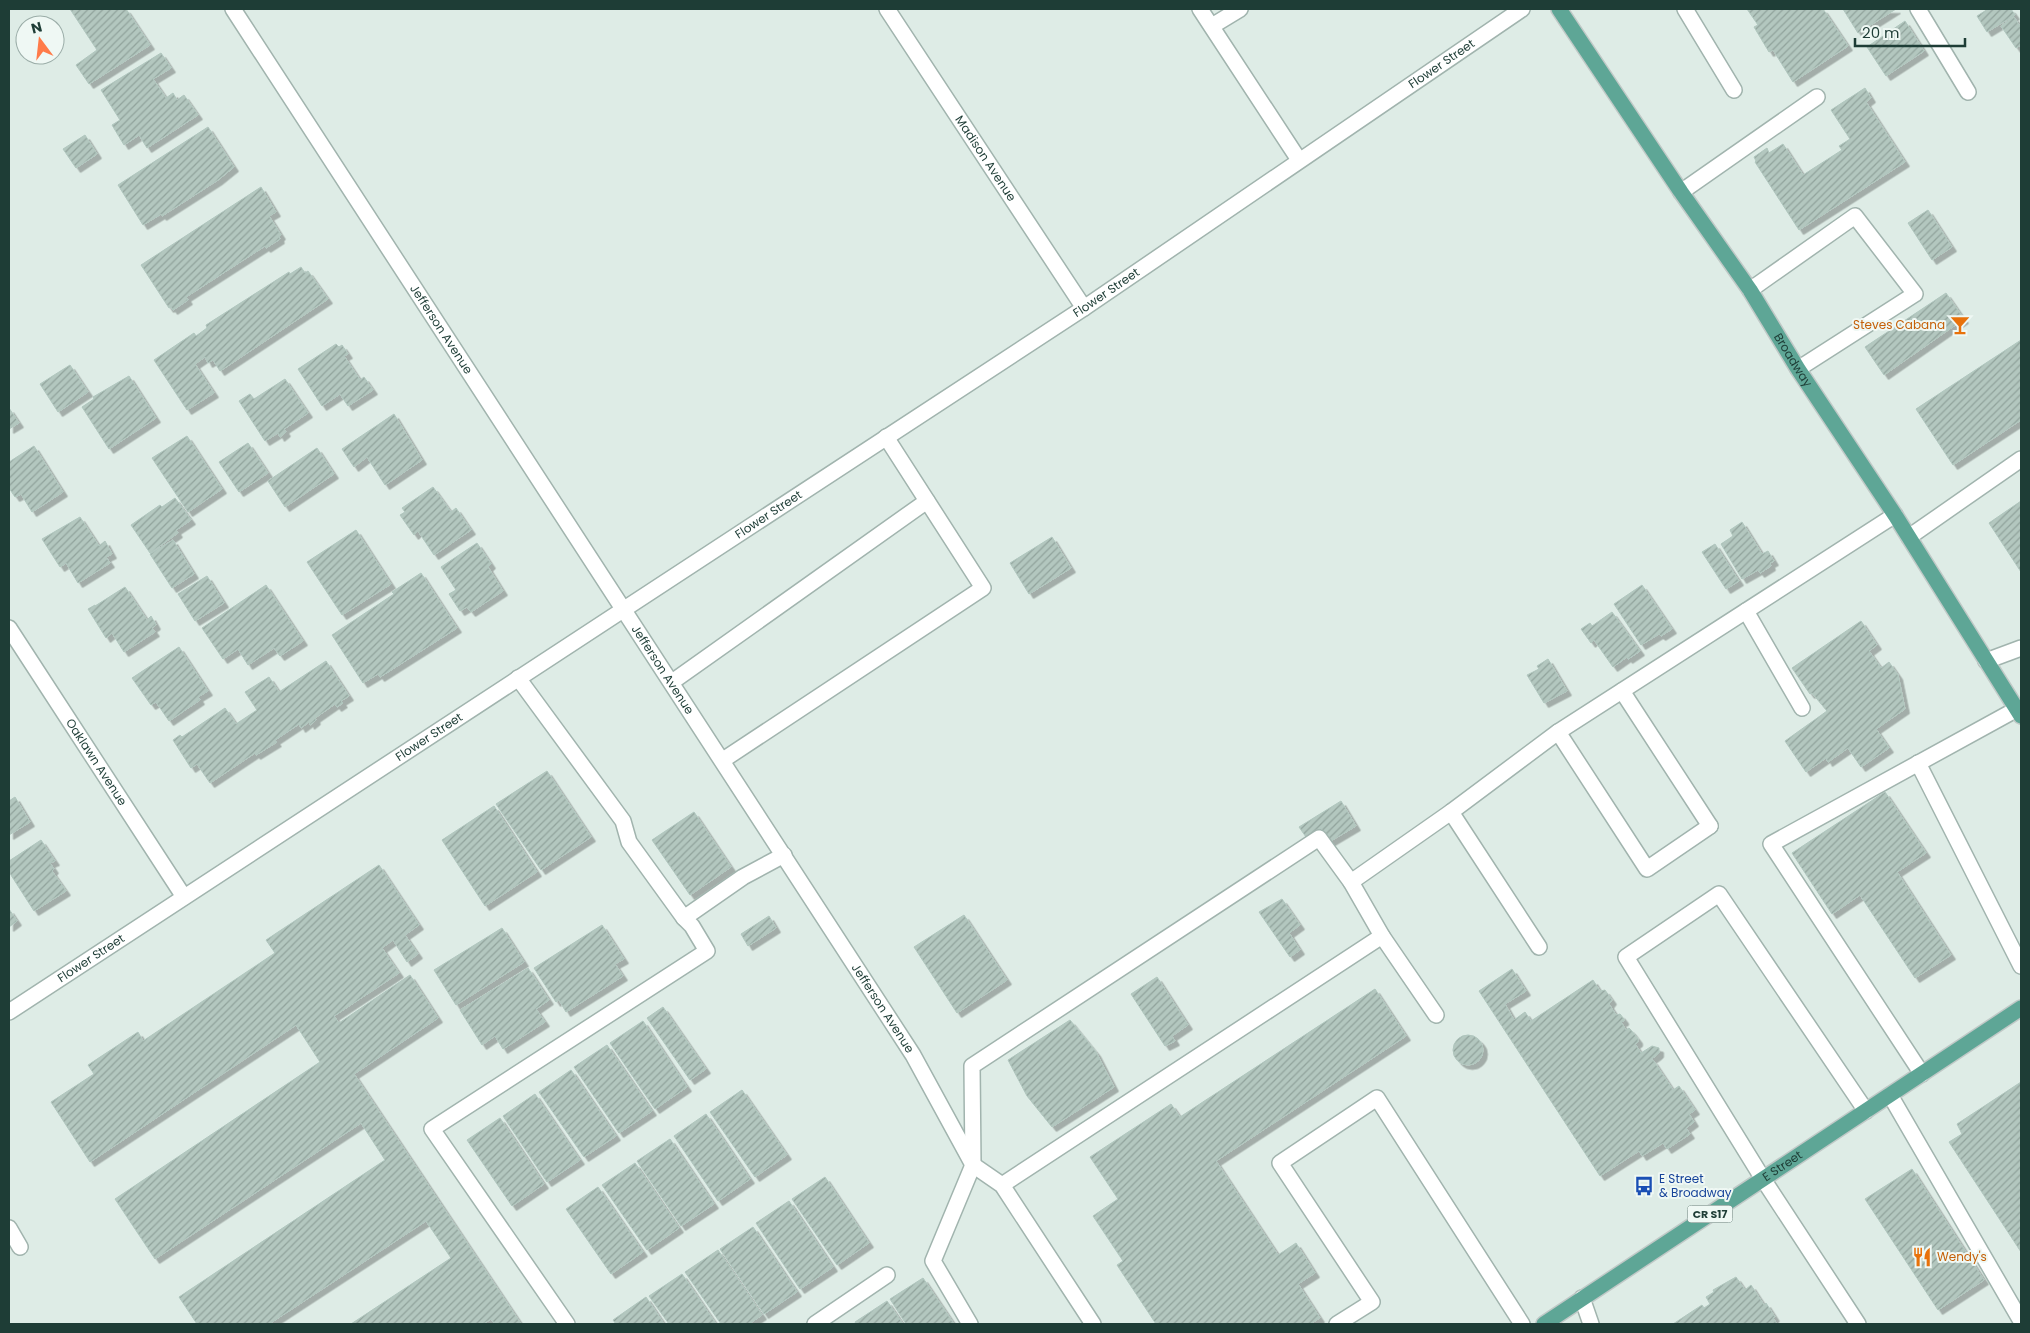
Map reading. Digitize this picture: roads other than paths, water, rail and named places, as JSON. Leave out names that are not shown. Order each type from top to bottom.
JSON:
[{"type":"main road","name":"Broadway","points":[[1559,9],[1681,192],[1750,290],[1798,369],[1895,515],[2019,713]]},
{"type":"main road","name":"E Street","points":[[1544,1324],[2021,1008]]},
{"type":"street","name":"Jefferson Avenue","points":[[233,9],[914,1055],[973,1165],[1002,1185],[1093,1324]]},
{"type":"street","name":"Madison Avenue","points":[[887,9],[1084,308]]},
{"type":"street","points":[[1200,9],[1299,160]]},
{"type":"street","points":[[1212,26],[1240,9]]},
{"type":"street","name":"Flower Street","points":[[9,1012],[1084,308],[1522,9]]},
{"type":"street","points":[[1685,9],[1734,90]]},
{"type":"street","points":[[1918,9],[1968,92]]},
{"type":"street","points":[[1681,192],[1817,97]]},
{"type":"street","points":[[1750,290],[1855,216],[1915,294],[1798,369]]},
{"type":"street","points":[[723,760],[984,588],[886,437]]},
{"type":"street","points":[[1909,537],[2021,459]]},
{"type":"street","points":[[672,682],[927,501]]},
{"type":"street","points":[[1351,882],[1451,812],[1558,732],[1895,515]]},
{"type":"street","points":[[1746,611],[1802,708]]},
{"type":"street","name":"Oaklawn Avenue","points":[[9,628],[184,897]]},
{"type":"street","points":[[1986,661],[2021,648]]},
{"type":"street","points":[[518,678],[623,821],[630,842],[684,918],[692,926],[707,951],[432,1129],[567,1324]]},
{"type":"street","points":[[1558,732],[1648,869],[1710,826],[1622,691]]},
{"type":"street","points":[[1922,1074],[1771,844],[1918,763],[2019,713]]},
{"type":"street","points":[[1918,763],[2021,966]]},
{"type":"street","points":[[1451,812],[1539,947]]},
{"type":"street","points":[[970,1324],[933,1261],[973,1165],[972,1066],[1319,838],[1351,882],[1382,936],[1436,1015]]},
{"type":"street","points":[[684,918],[743,877],[784,855]]},
{"type":"street","points":[[1858,1324],[1763,1179],[1626,957],[1719,894],[1866,1111]]},
{"type":"street","points":[[1002,1185],[1382,936]]},
{"type":"street","points":[[1890,1095],[2021,1321]]},
{"type":"street","points":[[1337,1324],[1372,1302],[1280,1163],[1378,1098],[1522,1324]]},
{"type":"street","points":[[9,1228],[20,1247]]},
{"type":"street","points":[[815,1324],[887,1275]]},
{"type":"street","points":[[1582,1298],[1591,1324]]},
{"type":"place","name":"Steves Cabana","points":[[1960,325]]},
{"type":"place","name":"E Street & Broadway","points":[[1644,1186]]},
{"type":"place","name":"Wendy's","points":[[1922,1257]]}]
